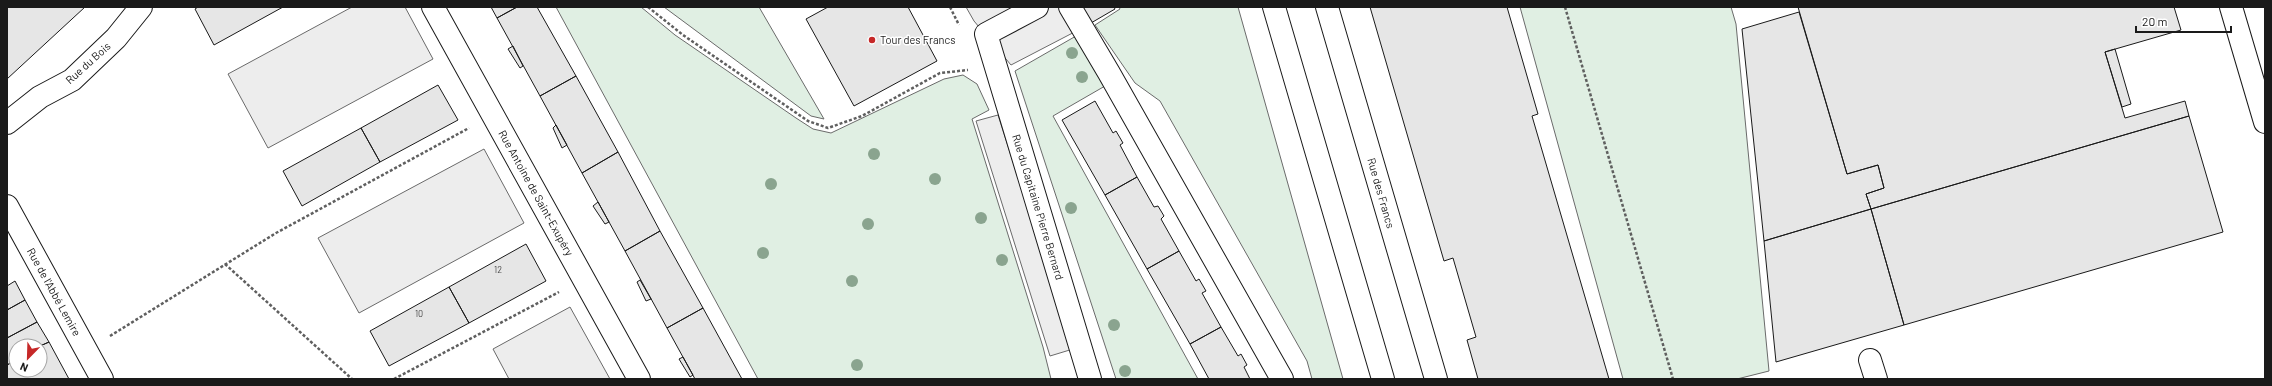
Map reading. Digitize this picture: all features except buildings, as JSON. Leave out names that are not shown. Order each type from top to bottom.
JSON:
[{"type":"street","name":"Rue du Bois","points":[[7,123],[40,97],[72,80],[116,38],[140,7]]},
{"type":"street","name":"Rue Antoine de Saint-Exupéry","points":[[433,7],[639,379]]},
{"type":"street","name":"Rue du Capitaine Pierre Bernard","points":[[1037,7],[986,34],[1090,379]]},
{"type":"street","points":[[1070,7],[1113,80],[1282,379]]},
{"type":"street","points":[[1274,7],[1382,379]]},
{"type":"street","name":"Rue des Francs","points":[[1327,7],[1436,379]]},
{"type":"street","points":[[2231,7],[2265,122]]},
{"type":"street","name":"Rue de l'Abbé Lemire","points":[[7,206],[102,379]]},
{"type":"path","points":[[648,7],[683,35],[808,121],[828,128],[862,116],[940,73],[964,69],[984,75],[998,71]]},
{"type":"path","points":[[1565,7],[1673,379]]},
{"type":"path","points":[[86,351],[276,233],[493,115]]},
{"type":"path","points":[[225,264],[352,379]]},
{"type":"path","points":[[394,379],[584,278]]},
{"type":"green space","points":[[556,7],[641,7],[675,35],[796,118],[813,129],[831,133],[944,79],[963,75],[977,84],[989,110],[972,119],[1043,347],[1051,379],[758,379]]},
{"type":"green space","points":[[664,7],[759,7],[824,119],[811,116]]},
{"type":"green space","points":[[1119,7],[1238,7],[1343,379],[1312,379],[1307,361],[1160,101],[1135,83],[1095,25],[1120,9]]},
{"type":"green space","points":[[1520,7],[1731,7],[1736,24],[1769,371],[1737,379],[1623,379]]},
{"type":"green space","points":[[1076,36],[1105,86],[1053,116],[1198,379],[1116,379],[1015,71]]},
{"type":"shaded area","points":[[352,7],[405,7],[433,59],[268,148],[228,74]]},
{"type":"shaded area","points":[[966,7],[1079,7],[1088,25],[1011,65],[974,21]]},
{"type":"shaded area","points":[[998,115],[1073,349],[1050,356],[976,121]]},
{"type":"shaded area","points":[[484,149],[524,223],[359,313],[318,238]]},
{"type":"shaded area","points":[[570,307],[610,379],[509,379],[493,349]]},
{"type":"place","name":"Tour des Francs","points":[[872,40]]}]
